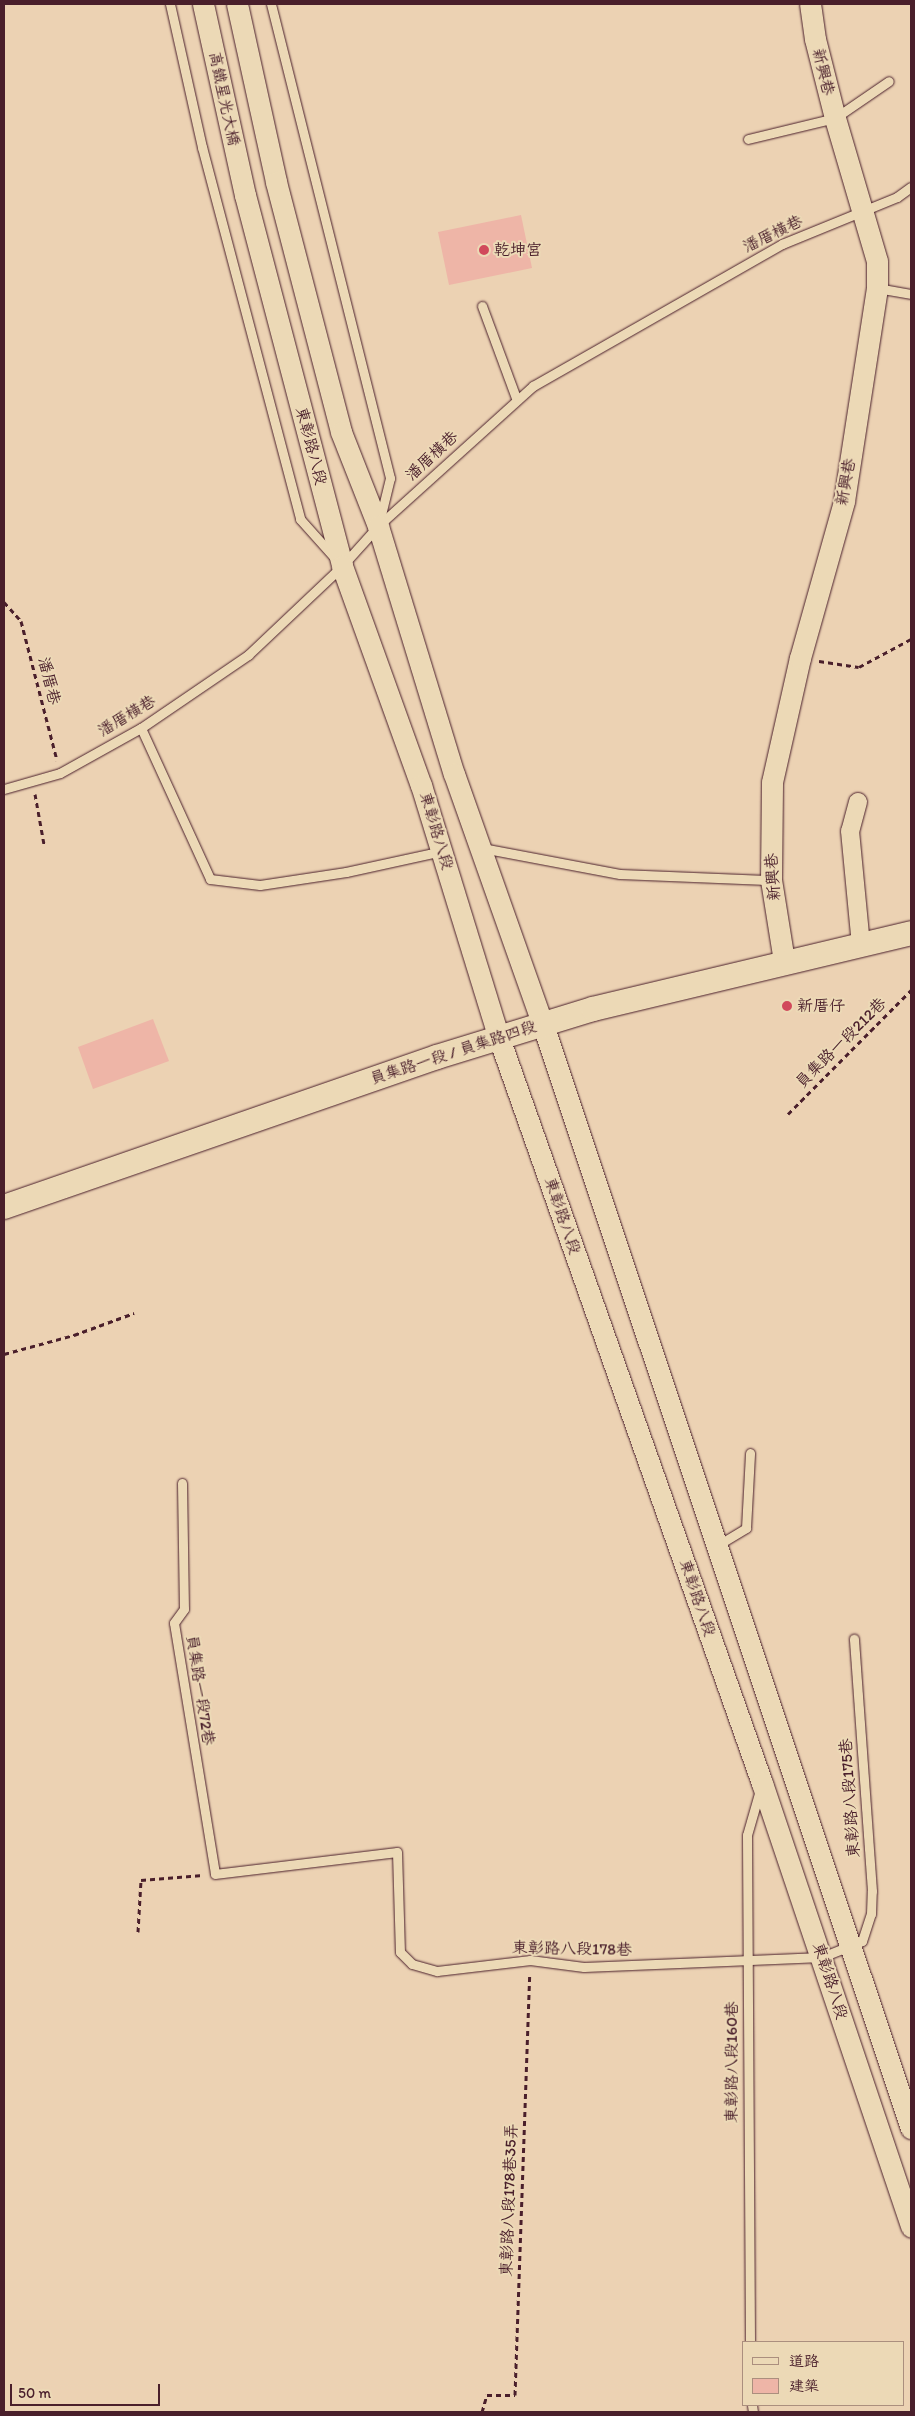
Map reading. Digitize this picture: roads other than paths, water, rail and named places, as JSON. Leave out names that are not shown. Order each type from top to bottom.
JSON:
[{"type":"main road","name":"員集路一段 / 員集路四段","points":[[4,1207],[499,1038],[784,961],[911,933]]},
{"type":"street","name":"高鐵星光大橋","points":[[203,4],[245,195]]},
{"type":"street","name":"高鐵星光大橋","points":[[237,4],[276,182]]},
{"type":"street","name":"新興巷","points":[[784,961],[771,880],[772,782],[800,658],[844,500],[877,288],[877,260],[861,212],[835,118],[815,39],[810,4]]},
{"type":"street","name":"東彰路八段","points":[[276,182],[341,432],[378,526],[454,774],[482,848],[543,1025],[852,1946],[911,2128]]},
{"type":"street","name":"東彰路八段","points":[[245,195],[342,566],[421,785],[499,1038],[762,1783],[822,1957],[911,2227]]},
{"type":"street","points":[[858,802],[850,831],[861,945]]},
{"type":"lane","points":[[170,4],[202,147],[300,519],[342,566]]},
{"type":"lane","points":[[271,4],[390,478],[378,526]]},
{"type":"lane","points":[[748,139],[835,118],[889,81]]},
{"type":"lane","name":"潘厝橫巷","points":[[4,789],[60,773],[141,728],[248,655],[342,566],[378,526],[516,398],[782,244],[897,197],[911,187]]},
{"type":"lane","points":[[877,288],[911,294]]},
{"type":"lane","points":[[482,306],[516,398]]},
{"type":"lane","points":[[141,728],[210,879],[260,885],[346,872],[442,851]]},
{"type":"lane","points":[[482,848],[620,874],[771,880]]},
{"type":"lane","points":[[718,1545],[746,1528],[750,1453]]},
{"type":"lane","name":"員集路一段72巷","points":[[182,1483],[184,1609],[174,1623],[215,1874]]},
{"type":"lane","name":"東彰路八段175巷","points":[[852,1946],[862,1941],[871,1914],[872,1891],[854,1639]]},
{"type":"lane","name":"東彰路八段160巷","points":[[750,2341],[747,1835],[762,1783]]},
{"type":"lane","name":"東彰路八段178巷","points":[[215,1874],[397,1852],[400,1952],[412,1964],[437,1971],[530,1960],[584,1967],[822,1957],[852,1946]]},
{"type":"place","name":"乾坤宮","points":[[484,250]]},
{"type":"place","name":"新厝仔","points":[[787,1006]]}]
